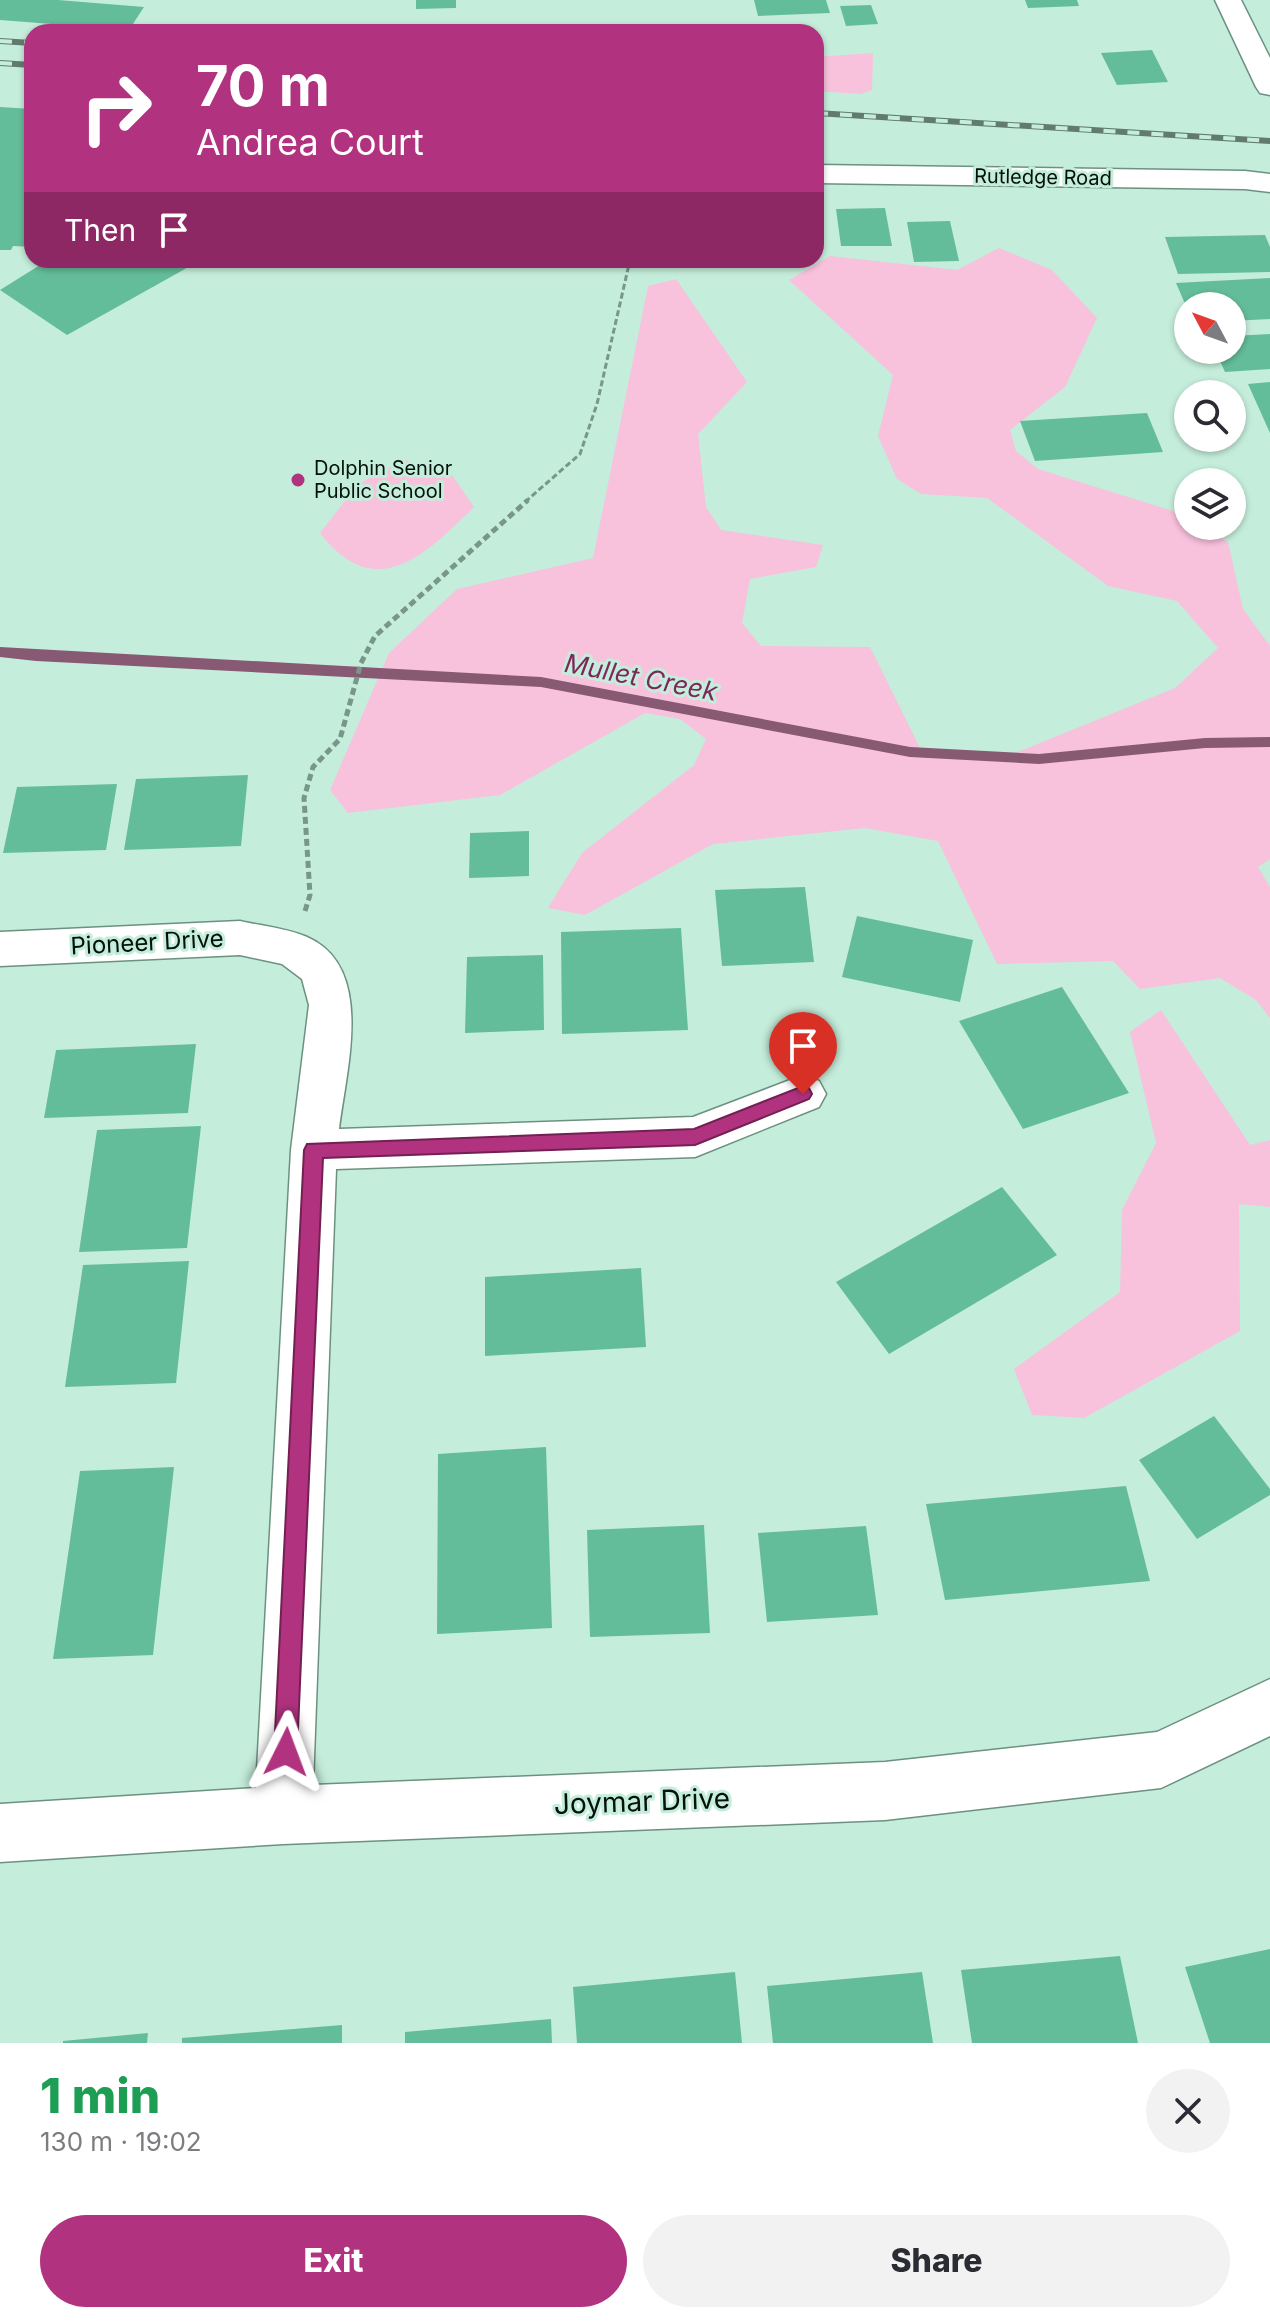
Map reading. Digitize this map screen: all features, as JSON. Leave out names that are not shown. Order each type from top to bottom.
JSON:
[{"type":"street","points":[[1228,0],[1270,87]]},
{"type":"street","name":"Rutledge Road","points":[[824,174],[1245,180],[1270,183]]},
{"type":"street","name":"Pioneer Drive","points":[[0,949],[240,938],[294,950]]},
{"type":"street","points":[[283,1815],[314,1150],[331,1005],[321,969],[294,950]]},
{"type":"street","points":[[314,1150],[695,1137],[803,1094]]},
{"type":"street","name":"Joymar Drive","points":[[0,1833],[283,1815],[900,1790],[1161,1760],[1270,1707]]},
{"type":"path","points":[[294,950],[310,895],[304,798],[313,767],[340,739],[361,663],[375,636],[580,454],[597,404],[628,268]]},
{"type":"shaded area","points":[[873,53],[872,90],[861,94],[824,92],[824,56]]},
{"type":"shaded area","points":[[999,248],[1052,270],[1097,318],[1065,387],[1010,430],[1016,451],[1038,469],[1174,512],[1174,540],[1228,542],[1243,609],[1270,646],[1270,859],[1258,867],[1270,887],[1270,1018],[1256,1000],[1220,978],[1140,989],[1113,961],[997,964],[938,841],[865,828],[713,844],[585,915],[548,908],[582,853],[694,765],[706,739],[680,719],[645,713],[500,795],[348,813],[330,790],[389,653],[457,589],[593,558],[648,286],[676,279],[747,382],[698,434],[706,507],[721,530],[823,545],[816,567],[750,579],[742,623],[761,646],[870,647],[922,752],[998,760],[1175,688],[1218,648],[1177,601],[1108,586],[987,498],[921,494],[897,479],[878,436],[893,375],[789,280],[810,268],[824,268],[824,260],[830,256],[957,270]]},
{"type":"shaded area","points":[[406,460],[452,475],[474,507],[437,541],[400,565],[380,569],[361,566],[341,555],[320,533],[358,484]]},
{"type":"shaded area","points":[[1161,1010],[1250,1145],[1270,1140],[1270,1207],[1239,1204],[1240,1331],[1084,1418],[1032,1415],[1014,1369],[1120,1292],[1122,1210],[1156,1143],[1130,1032]]},
{"type":"building","points":[[0,0],[58,0],[144,7],[133,24],[52,24],[0,20]]},
{"type":"building","points":[[416,0],[456,0],[456,8],[416,9]]},
{"type":"building","points":[[754,0],[826,0],[830,13],[758,16]]},
{"type":"building","points":[[1025,0],[1077,0],[1079,6],[1028,8]]},
{"type":"building","points":[[871,5],[878,24],[846,26],[840,6]]},
{"type":"building","points":[[1152,50],[1168,82],[1117,85],[1101,53]]},
{"type":"building","points":[[0,107],[24,108],[24,247],[0,250]]},
{"type":"building","points":[[885,208],[892,246],[841,246],[836,209]]},
{"type":"building","points":[[950,221],[959,261],[914,262],[907,222]]},
{"type":"building","points":[[1265,235],[1270,247],[1270,272],[1178,274],[1165,237]]},
{"type":"building","points":[[35,268],[187,268],[67,335],[0,290]]},
{"type":"building","points":[[1270,278],[1270,319],[1246,320],[1246,292],[1180,292],[1176,283]]},
{"type":"building","points":[[1270,334],[1270,369],[1225,372],[1221,364],[1246,364],[1246,335]]},
{"type":"building","points":[[1270,382],[1270,433],[1248,384]]},
{"type":"building","points":[[1147,413],[1163,452],[1035,461],[1020,421]]},
{"type":"building","points":[[248,775],[241,846],[124,850],[136,779]]},
{"type":"building","points":[[117,784],[106,850],[3,853],[17,787]]},
{"type":"building","points":[[529,831],[529,876],[469,878],[470,833]]},
{"type":"building","points":[[805,887],[814,962],[722,966],[715,890]]},
{"type":"building","points":[[857,916],[973,940],[960,1002],[842,977]]},
{"type":"building","points":[[681,928],[688,1030],[562,1034],[561,932]]},
{"type":"building","points":[[543,955],[544,1030],[465,1033],[467,957]]},
{"type":"building","points":[[1062,987],[1129,1093],[1023,1129],[959,1021]]},
{"type":"building","points":[[196,1044],[188,1113],[44,1118],[56,1050]]},
{"type":"building","points":[[201,1126],[187,1248],[79,1252],[97,1130]]},
{"type":"building","points":[[1002,1187],[1057,1255],[889,1354],[836,1282]]},
{"type":"building","points":[[189,1261],[176,1383],[65,1387],[83,1265]]},
{"type":"building","points":[[641,1268],[646,1347],[485,1356],[485,1277]]},
{"type":"building","points":[[1214,1416],[1270,1489],[1270,1495],[1197,1539],[1139,1460]]},
{"type":"building","points":[[546,1447],[552,1628],[437,1634],[438,1454]]},
{"type":"building","points":[[174,1467],[153,1655],[53,1659],[80,1471]]},
{"type":"building","points":[[1126,1486],[1150,1581],[945,1600],[926,1504]]},
{"type":"building","points":[[704,1525],[710,1633],[590,1637],[587,1530]]},
{"type":"building","points":[[866,1526],[878,1615],[767,1622],[758,1533]]},
{"type":"building","points":[[1270,1949],[1270,2043],[1210,2043],[1185,1967]]},
{"type":"building","points":[[1120,1956],[1138,2043],[972,2043],[961,1970]]},
{"type":"building","points":[[735,1972],[742,2043],[577,2043],[573,1987]]},
{"type":"building","points":[[922,1972],[933,2043],[773,2043],[767,1986]]},
{"type":"building","points":[[551,2019],[552,2043],[405,2043],[405,2032]]},
{"type":"building","points":[[342,2025],[342,2043],[182,2043],[182,2038]]},
{"type":"building","points":[[148,2033],[147,2043],[63,2043],[63,2041]]},
{"type":"waterway","name":"Mullet Creek","points":[[0,652],[541,682],[910,752],[1039,759],[1205,743],[1270,742]]},
{"type":"railway","points":[[0,41],[24,42]]},
{"type":"railway","points":[[0,63],[24,64]]},
{"type":"railway","points":[[824,113],[1270,141]]},
{"type":"place","name":"Dolphin Senior Public School","points":[[298,480]]},
{"type":"route","points":[[286,1752],[314,1150],[695,1137],[803,1094]]}]
